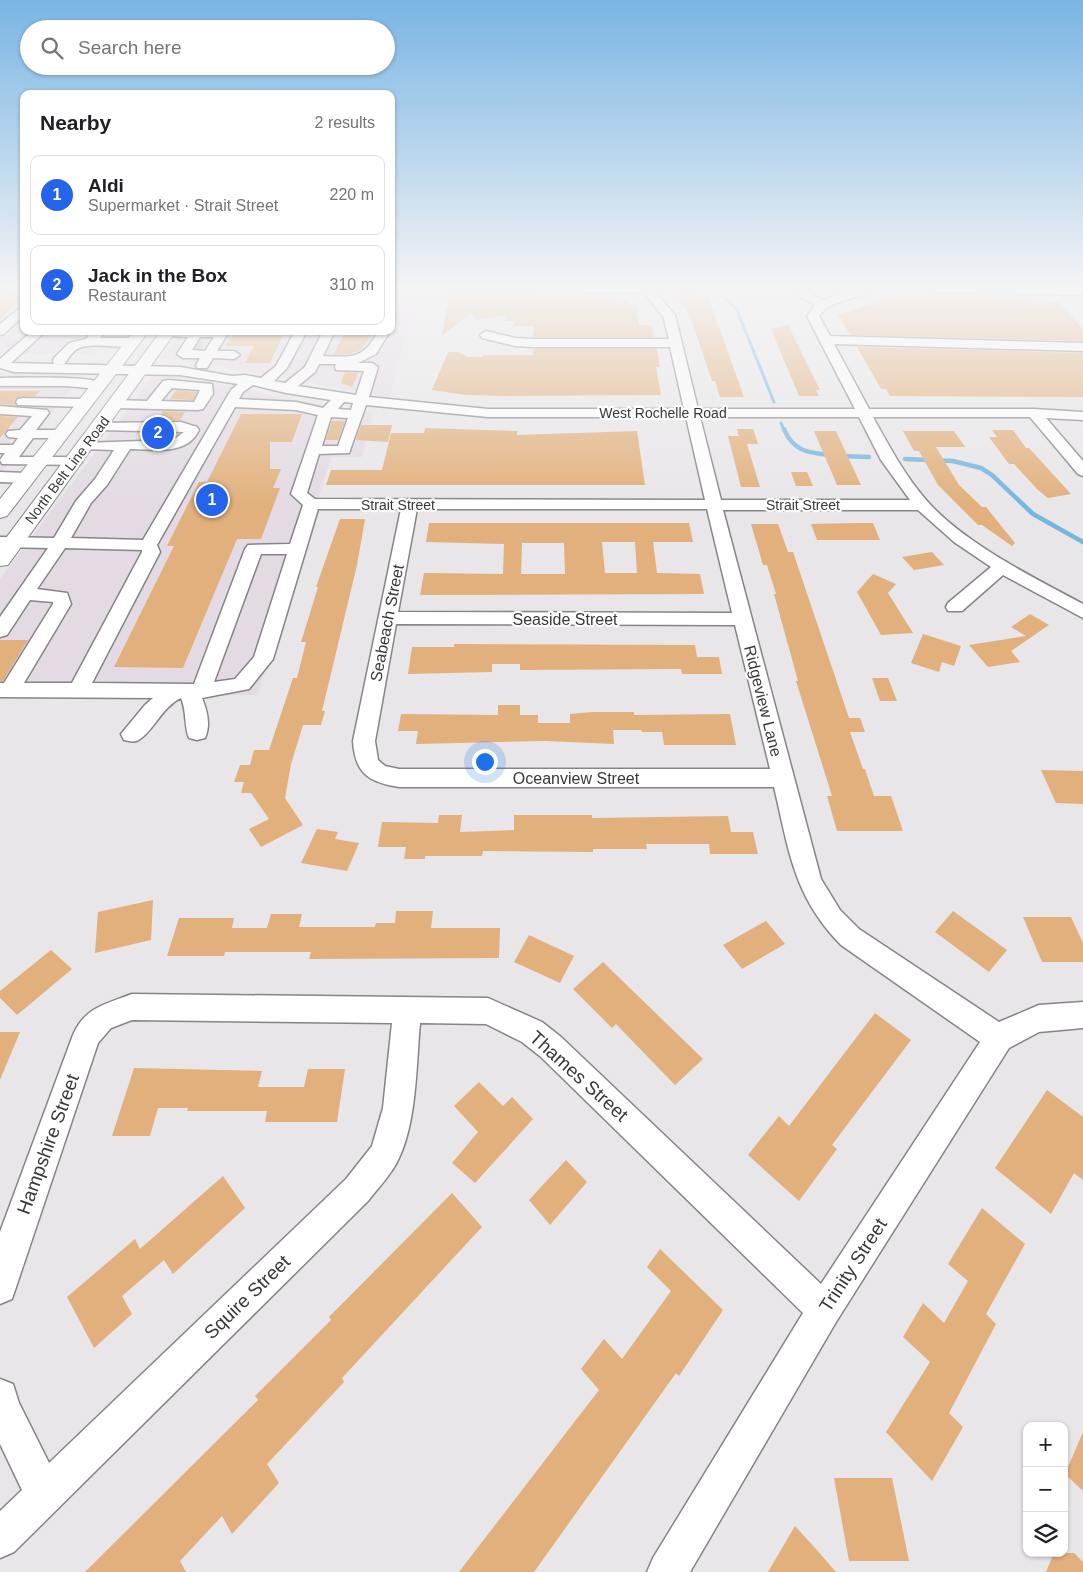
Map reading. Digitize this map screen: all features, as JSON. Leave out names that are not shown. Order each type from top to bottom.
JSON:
[{"type":"main road","name":"North Belt Line Road","points":[[2,506],[40,461],[120,359]]},
{"type":"main road","name":"North Belt Line Road","points":[[0,560],[6,542],[74,462],[149,359]]},
{"type":"street","name":"West Rochelle Road","points":[[144,366],[162,359]]},
{"type":"street","name":"West Rochelle Road","points":[[222,359],[253,381]]},
{"type":"street","points":[[148,545],[238,390],[281,368],[286,359]]},
{"type":"street","points":[[342,363],[357,359]]},
{"type":"street","name":"Ridgeview Lane","points":[[680,359],[714,505],[809,880],[831,918],[850,938],[999,1038]]},
{"type":"street","points":[[835,359],[900,478],[922,505],[960,538],[1002,567],[1083,612]]},
{"type":"street","name":"West Rochelle Road","points":[[1,364],[22,360],[144,366],[232,380],[253,381],[335,397],[358,408],[488,413],[1034,413],[1083,416]]},
{"type":"street","points":[[286,388],[310,369],[316,360],[372,367],[344,450],[314,450]]},
{"type":"street","points":[[5,690],[188,691],[226,688],[242,684],[262,659],[297,549],[311,504],[300,494],[327,413],[335,397],[333,391],[342,363]]},
{"type":"street","name":"West Rochelle Road","points":[[1,364],[14,368],[115,365]]},
{"type":"street","points":[[201,386],[216,376]]},
{"type":"street","points":[[0,382],[66,382],[99,385]]},
{"type":"street","points":[[49,402],[66,382]]},
{"type":"street","points":[[116,404],[151,405],[198,406],[206,394],[206,387],[168,384],[151,405]]},
{"type":"street","points":[[0,402],[86,403]]},
{"type":"street","points":[[232,403],[296,406],[327,413],[358,408]]},
{"type":"street","points":[[0,410],[42,413],[17,449],[2,459]]},
{"type":"street","points":[[1034,413],[1083,471]]},
{"type":"street","points":[[86,446],[176,444],[188,438],[192,430],[181,426],[100,426]]},
{"type":"street","points":[[0,434],[30,429],[65,429]]},
{"type":"street","points":[[0,631],[60,543],[84,501],[101,482],[125,445]]},
{"type":"street","points":[[2,459],[74,462]]},
{"type":"street","points":[[0,478],[26,478]]},
{"type":"street","name":"Strait Street","points":[[311,504],[922,505]]},
{"type":"street","name":"Seabeach Street","points":[[364,741],[410,505]]},
{"type":"street","points":[[6,542],[148,545]]},
{"type":"street","points":[[78,690],[151,552],[148,545]]},
{"type":"street","points":[[132,734],[152,710],[188,691],[254,549],[297,549]]},
{"type":"street","points":[[955,607],[1002,567]]},
{"type":"street","points":[[5,690],[62,604],[61,597],[22,599]]},
{"type":"street","name":"Seaside Street","points":[[388,618],[743,619]]},
{"type":"street","points":[[188,691],[197,712],[197,732]]},
{"type":"street","name":"Oceanview Street","points":[[364,741],[364,756],[370,769],[386,776],[399,778],[782,778]]},
{"type":"street","name":"Thames Street","points":[[114,1012],[132,1006],[488,1011],[532,1032],[558,1054],[824,1310]]},
{"type":"street","name":"Squire Street","points":[[0,1538],[357,1190],[385,1154],[398,1108],[408,1009]]},
{"type":"street","name":"Hampshire Street","points":[[0,1287],[14,1239],[87,1035],[101,1019],[114,1012]]},
{"type":"street","name":"Trinity Street","points":[[667,1572],[824,1310],[999,1038],[1016,1026],[1037,1019],[1083,1015]]},
{"type":"street","points":[[0,1397],[1,1406],[44,1494]]},
{"type":"shaded area","points":[[165,359],[400,359],[390,397],[190,361]]},
{"type":"shaded area","points":[[0,373],[84,374],[0,474]]},
{"type":"shaded area","points":[[166,374],[289,399],[373,413],[362,457],[331,457],[257,695],[0,696],[0,579],[153,376]]},
{"type":"building","points":[[247,359],[272,359],[270,363],[245,363]]},
{"type":"building","points":[[445,359],[659,359],[660,367],[656,367],[661,395],[502,396],[466,395],[432,390]]},
{"type":"building","points":[[705,359],[731,359],[744,397],[720,397],[715,381],[712,381]]},
{"type":"building","points":[[784,359],[805,359],[820,390],[816,390],[819,396],[799,396]]},
{"type":"building","points":[[864,359],[1083,359],[1083,397],[890,396],[886,389],[881,389]]},
{"type":"building","points":[[345,372],[358,373],[352,387],[341,383]]},
{"type":"building","points":[[176,390],[197,392],[193,400],[170,399]]},
{"type":"building","points":[[0,391],[40,391],[35,396],[18,397],[14,401],[16,405],[0,404]]},
{"type":"building","points":[[163,411],[185,412],[180,420],[157,420]]},
{"type":"building","points":[[241,414],[302,414],[292,442],[270,442],[270,469],[281,469],[273,488],[280,488],[261,539],[237,539],[183,668],[114,667],[174,546],[167,546],[199,482],[207,482]]},
{"type":"building","points":[[0,416],[18,417],[0,438]]},
{"type":"building","points":[[332,421],[345,421],[338,440],[326,440]]},
{"type":"building","points":[[361,425],[392,425],[388,442],[356,440]]},
{"type":"building","points":[[425,428],[517,431],[517,435],[637,431],[645,485],[326,485],[331,470],[382,470],[391,433],[424,433]]},
{"type":"building","points":[[737,429],[753,429],[758,444],[747,444],[760,487],[741,487],[728,436],[739,436]]},
{"type":"building","points":[[992,430],[1013,430],[1026,448],[1029,448],[1071,494],[1048,498],[1038,490],[1014,464],[1009,464],[989,437],[997,437]]},
{"type":"building","points":[[814,431],[836,431],[861,485],[837,485]]},
{"type":"building","points":[[903,431],[954,431],[965,447],[936,447],[959,485],[982,507],[986,507],[1015,543],[1012,546],[982,525],[978,525],[938,485],[919,451],[914,451]]},
{"type":"building","points":[[791,472],[807,472],[813,486],[796,486]]},
{"type":"building","points":[[340,519],[365,519],[357,565],[322,711],[325,711],[321,725],[303,725],[291,764],[285,798],[303,825],[261,847],[249,829],[269,819],[251,793],[241,793],[244,782],[234,782],[240,765],[250,765],[254,750],[269,750],[293,678],[297,678],[306,642],[301,642],[318,587],[316,587]]},
{"type":"building","points":[[429,523],[689,523],[693,542],[653,542],[657,573],[700,574],[704,594],[420,595],[424,573],[503,574],[504,544],[426,542]],"holes":[[[602,542],[635,542],[637,573],[605,573]],[[522,543],[564,543],[565,574],[521,574]]]},
{"type":"building","points":[[873,523],[880,540],[817,540],[811,524]]},
{"type":"building","points":[[751,524],[778,524],[788,552],[793,552],[849,718],[860,718],[865,732],[850,732],[863,769],[865,769],[874,796],[891,796],[903,831],[837,831],[827,796],[832,796],[796,681],[798,681],[774,594],[776,594],[767,565],[763,565]]},
{"type":"building","points":[[932,552],[944,565],[914,570],[902,557]]},
{"type":"building","points":[[873,574],[896,584],[888,593],[913,633],[881,635],[857,592]]},
{"type":"building","points":[[1030,614],[1049,625],[1011,651],[1020,662],[988,667],[969,645],[1026,636],[1011,627]]},
{"type":"building","points":[[923,634],[961,646],[954,666],[942,662],[939,672],[911,663]]},
{"type":"building","points":[[0,640],[28,640],[3,681],[0,681]]},
{"type":"building","points":[[454,644],[695,645],[697,657],[719,657],[722,674],[682,674],[681,669],[520,670],[520,664],[492,664],[492,672],[408,674],[412,647],[454,647]]},
{"type":"building","points":[[872,678],[888,678],[897,701],[880,701]]},
{"type":"building","points":[[498,705],[520,705],[520,715],[538,715],[538,723],[570,723],[570,714],[592,712],[634,712],[634,715],[730,714],[736,745],[664,745],[662,732],[642,732],[641,730],[613,730],[614,744],[545,741],[416,744],[418,731],[398,731],[401,714],[498,715]]},
{"type":"building","points":[[1041,770],[1083,771],[1083,804],[1056,803]]},
{"type":"building","points":[[439,815],[462,815],[460,832],[514,830],[514,815],[592,815],[592,818],[728,816],[731,832],[753,832],[758,854],[710,854],[709,844],[646,844],[647,849],[593,849],[593,852],[483,851],[482,856],[425,856],[425,859],[404,859],[406,847],[378,847],[382,822],[438,823]]},
{"type":"building","points":[[317,829],[338,832],[335,839],[359,843],[347,871],[301,863]]},
{"type":"building","points":[[153,900],[151,940],[95,953],[98,912]]},
{"type":"building","points":[[396,911],[433,911],[431,928],[500,928],[499,958],[309,959],[311,952],[225,952],[224,956],[167,956],[179,918],[234,918],[232,928],[267,928],[271,914],[302,914],[299,927],[375,927],[376,923],[395,923]]},
{"type":"building","points":[[953,911],[1007,950],[989,972],[935,932]]},
{"type":"building","points":[[1023,917],[1071,917],[1083,943],[1083,962],[1042,962]]},
{"type":"building","points":[[766,921],[785,944],[742,969],[723,945]]},
{"type":"building","points":[[529,935],[574,956],[560,983],[514,962]]},
{"type":"building","points":[[51,950],[72,969],[17,1015],[0,998],[0,991]]},
{"type":"building","points":[[603,962],[703,1059],[675,1085],[616,1024],[612,1028],[573,989]]},
{"type":"building","points":[[875,1013],[911,1040],[832,1145],[837,1149],[799,1201],[748,1155],[779,1116],[789,1126]]},
{"type":"building","points":[[0,1032],[20,1032],[0,1080]]},
{"type":"building","points":[[134,1068],[262,1071],[258,1087],[304,1087],[308,1069],[345,1069],[337,1122],[265,1122],[267,1111],[187,1111],[188,1108],[158,1108],[150,1136],[112,1136]]},
{"type":"building","points":[[479,1082],[503,1106],[512,1097],[533,1119],[475,1183],[452,1163],[478,1132],[454,1106]]},
{"type":"building","points":[[1047,1090],[1083,1117],[1083,1180],[1074,1173],[1051,1214],[995,1168]]},
{"type":"building","points":[[566,1160],[587,1182],[550,1225],[529,1200]]},
{"type":"building","points":[[223,1176],[245,1208],[173,1274],[164,1260],[122,1296],[132,1314],[94,1348],[67,1297],[135,1239],[140,1249]]},
{"type":"building","points":[[452,1193],[482,1227],[342,1378],[344,1382],[267,1464],[279,1483],[232,1534],[222,1516],[180,1561],[186,1572],[85,1572],[258,1400],[255,1396],[331,1320],[329,1317]]},
{"type":"building","points":[[982,1208],[1025,1244],[986,1314],[996,1324],[949,1413],[963,1427],[932,1481],[886,1432],[930,1362],[903,1337],[923,1303],[944,1323],[968,1281],[948,1264]]},
{"type":"building","points":[[660,1249],[723,1310],[679,1376],[676,1373],[534,1572],[459,1572],[599,1390],[581,1369],[604,1339],[622,1359],[671,1291],[647,1267]]},
{"type":"building","points":[[1083,1432],[1083,1491],[1068,1477],[1068,1467]]},
{"type":"building","points":[[834,1478],[892,1478],[909,1561],[849,1561]]},
{"type":"building","points":[[795,1526],[816,1549],[836,1572],[768,1572]]},
{"type":"building","points":[[1068,1553],[1074,1553],[1083,1562],[1083,1572],[1046,1572],[1052,1557],[1068,1557]]},
{"type":"waterway","points":[[757,359],[774,402]]},
{"type":"waterway","points":[[781,423],[784,431]]},
{"type":"waterway","points":[[784,429],[792,442],[802,450],[830,455]]},
{"type":"waterway","points":[[842,456],[869,457]]},
{"type":"waterway","points":[[905,459],[953,461],[981,468],[992,475],[1033,514],[1083,542]]},
{"type":"place","name":"Jack in the Box","points":[[158,433]]},
{"type":"place","name":"Aldi","points":[[212,500]]}]
